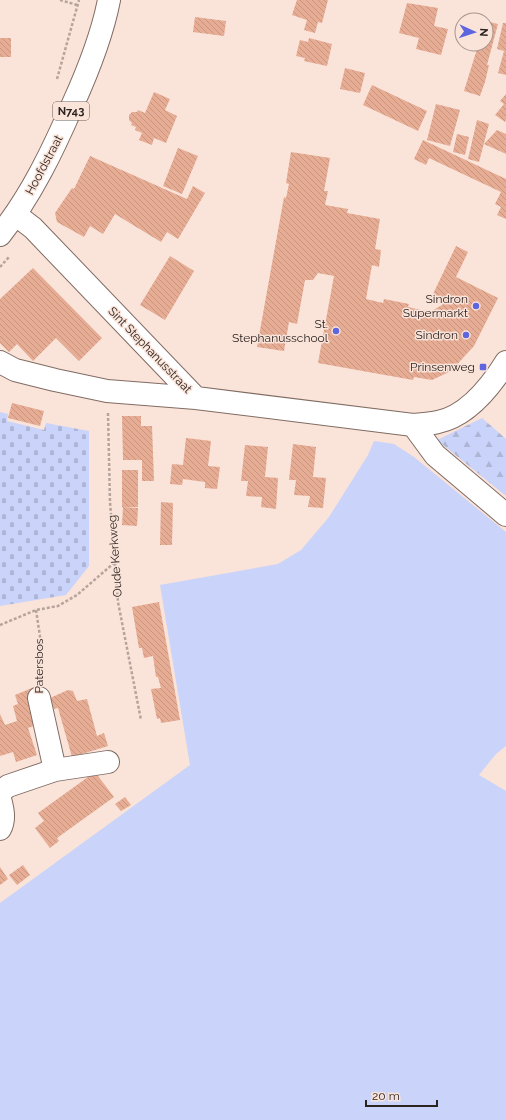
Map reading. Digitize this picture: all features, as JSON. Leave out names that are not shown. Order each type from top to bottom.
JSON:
[{"type":"street","name":"Hoofdstraat","points":[[0,235],[16,214],[58,139],[91,63],[108,0]]},
{"type":"street","name":"Sint Stephanusstraat","points":[[16,214],[33,228],[196,398],[413,425]]},
{"type":"street","points":[[0,362],[15,370],[55,380],[108,390],[196,398]]},
{"type":"street","points":[[506,362],[495,379],[468,406],[448,419],[438,422],[413,425],[435,455],[506,515]]},
{"type":"street","name":"Patersbos","points":[[39,698],[55,770]]},
{"type":"street","points":[[0,792],[8,786],[55,770],[108,762]]},
{"type":"street","points":[[0,799],[4,810],[3,825],[0,829]]},
{"type":"path","points":[[60,0],[77,5]]},
{"type":"path","points":[[55,86],[79,0]]},
{"type":"path","name":"Oude Kerkweg","points":[[108,390],[110,502],[118,602],[141,720]]},
{"type":"path","points":[[0,625],[36,610],[58,606],[77,595],[115,563]]},
{"type":"path","name":"Patersbos","points":[[36,610],[41,643],[39,698]]},
{"type":"green space","points":[[0,412],[8,414],[7,421],[44,430],[46,423],[89,431],[89,566],[66,595],[0,606]]},
{"type":"green space","points":[[482,418],[506,439],[506,496],[437,440]]},
{"type":"green space","points":[[374,441],[394,444],[414,457],[506,532],[506,746],[496,754],[479,775],[506,791],[506,1120],[0,1120],[0,903],[190,765],[160,585],[278,564],[301,550],[329,517],[368,455]]},
{"type":"building","points":[[297,0],[328,0],[322,23],[318,22],[315,33],[304,30],[307,20],[292,15]]},
{"type":"building","points":[[407,3],[438,8],[434,26],[448,29],[441,55],[416,49],[419,38],[399,33]]},
{"type":"building","points":[[195,17],[226,21],[224,36],[193,32]]},
{"type":"building","points":[[494,23],[498,24],[494,39]]},
{"type":"building","points":[[503,23],[506,23],[506,75],[498,73],[504,51],[497,49]]},
{"type":"building","points":[[0,38],[11,38],[11,57],[0,57]]},
{"type":"building","points":[[309,38],[332,44],[327,66],[304,61],[305,58],[296,56],[300,40],[308,42]]},
{"type":"building","points":[[476,52],[490,52],[485,82],[480,96],[464,91]]},
{"type":"building","points":[[345,68],[365,73],[360,93],[340,89]]},
{"type":"building","points":[[372,85],[427,111],[418,131],[363,105]]},
{"type":"building","points":[[154,92],[170,99],[165,110],[177,116],[166,143],[154,138],[152,145],[139,140],[142,133],[135,130],[136,127],[131,125],[132,123],[129,120],[129,115],[132,112],[137,112],[138,110],[145,113]]},
{"type":"building","points":[[506,94],[505,122],[495,115],[504,104],[500,101]]},
{"type":"building","points":[[436,104],[460,110],[450,146],[427,140]]},
{"type":"building","points":[[477,120],[489,124],[479,162],[468,159]]},
{"type":"building","points":[[497,130],[506,134],[506,154],[484,144]]},
{"type":"building","points":[[457,134],[469,137],[465,155],[453,152]]},
{"type":"building","points":[[423,140],[506,179],[506,219],[497,215],[501,207],[495,204],[501,192],[429,158],[426,165],[414,159]]},
{"type":"building","points":[[178,148],[198,156],[182,194],[163,186]]},
{"type":"building","points":[[291,152],[330,158],[324,191],[328,191],[325,205],[348,209],[347,213],[380,219],[375,249],[381,250],[379,267],[372,265],[366,299],[383,303],[384,299],[409,304],[408,307],[430,312],[443,303],[433,294],[456,246],[468,252],[456,277],[498,298],[474,346],[451,371],[432,380],[414,377],[413,380],[318,363],[334,276],[318,273],[313,280],[305,280],[297,324],[289,322],[284,351],[257,347],[284,197],[286,198],[289,184],[286,183]]},
{"type":"building","points":[[90,156],[187,199],[193,186],[205,193],[178,239],[167,232],[161,242],[115,214],[103,234],[90,226],[84,237],[57,222],[55,213],[72,188],[74,189]]},
{"type":"building","points":[[170,256],[194,271],[165,320],[140,305]]},
{"type":"building","points":[[33,268],[102,338],[79,361],[56,338],[33,361],[17,344],[9,352],[0,343],[0,299]]},
{"type":"building","points":[[12,403],[44,411],[40,426],[8,418]]},
{"type":"building","points":[[122,416],[141,416],[141,426],[152,426],[154,481],[142,481],[142,460],[123,460]]},
{"type":"building","points":[[186,438],[211,441],[208,466],[220,467],[217,489],[205,488],[205,482],[183,479],[182,485],[170,484],[172,464],[183,465]]},
{"type":"building","points":[[293,444],[316,447],[313,477],[326,478],[323,508],[308,507],[310,496],[294,495],[296,480],[289,480]]},
{"type":"building","points":[[245,445],[268,447],[265,477],[278,478],[276,509],[261,507],[262,497],[246,496],[248,481],[241,481]]},
{"type":"building","points":[[122,470],[138,470],[138,507],[122,507]]},
{"type":"building","points":[[161,502],[173,503],[172,545],[160,545]]},
{"type":"building","points":[[123,507],[138,508],[137,526],[122,525]]},
{"type":"building","points":[[159,602],[180,720],[161,723],[160,718],[157,719],[151,689],[161,688],[158,677],[156,677],[153,656],[144,658],[142,648],[139,648],[132,607]]},
{"type":"building","points":[[32,688],[42,723],[28,728],[37,755],[16,762],[13,752],[0,756],[0,714],[5,725],[17,721],[13,706],[18,704],[15,695]]},
{"type":"building","points":[[68,690],[73,691],[77,701],[87,699],[97,736],[104,733],[108,746],[72,757],[58,708],[54,709],[50,698]]},
{"type":"building","points":[[95,772],[114,797],[57,838],[59,841],[50,848],[35,828],[44,821],[38,813]]},
{"type":"building","points":[[125,797],[131,805],[121,811],[115,804]]},
{"type":"building","points":[[23,865],[30,875],[17,885],[9,875]]},
{"type":"building","points":[[0,867],[8,879],[0,885]]},
{"type":"place","name":"Sindron Supermarkt","points":[[476,306]]},
{"type":"place","name":"St. Stephanusschool","points":[[336,331]]},
{"type":"place","name":"Sindron","points":[[466,335]]},
{"type":"place","name":"Prinsenweg","points":[[483,367]]}]
